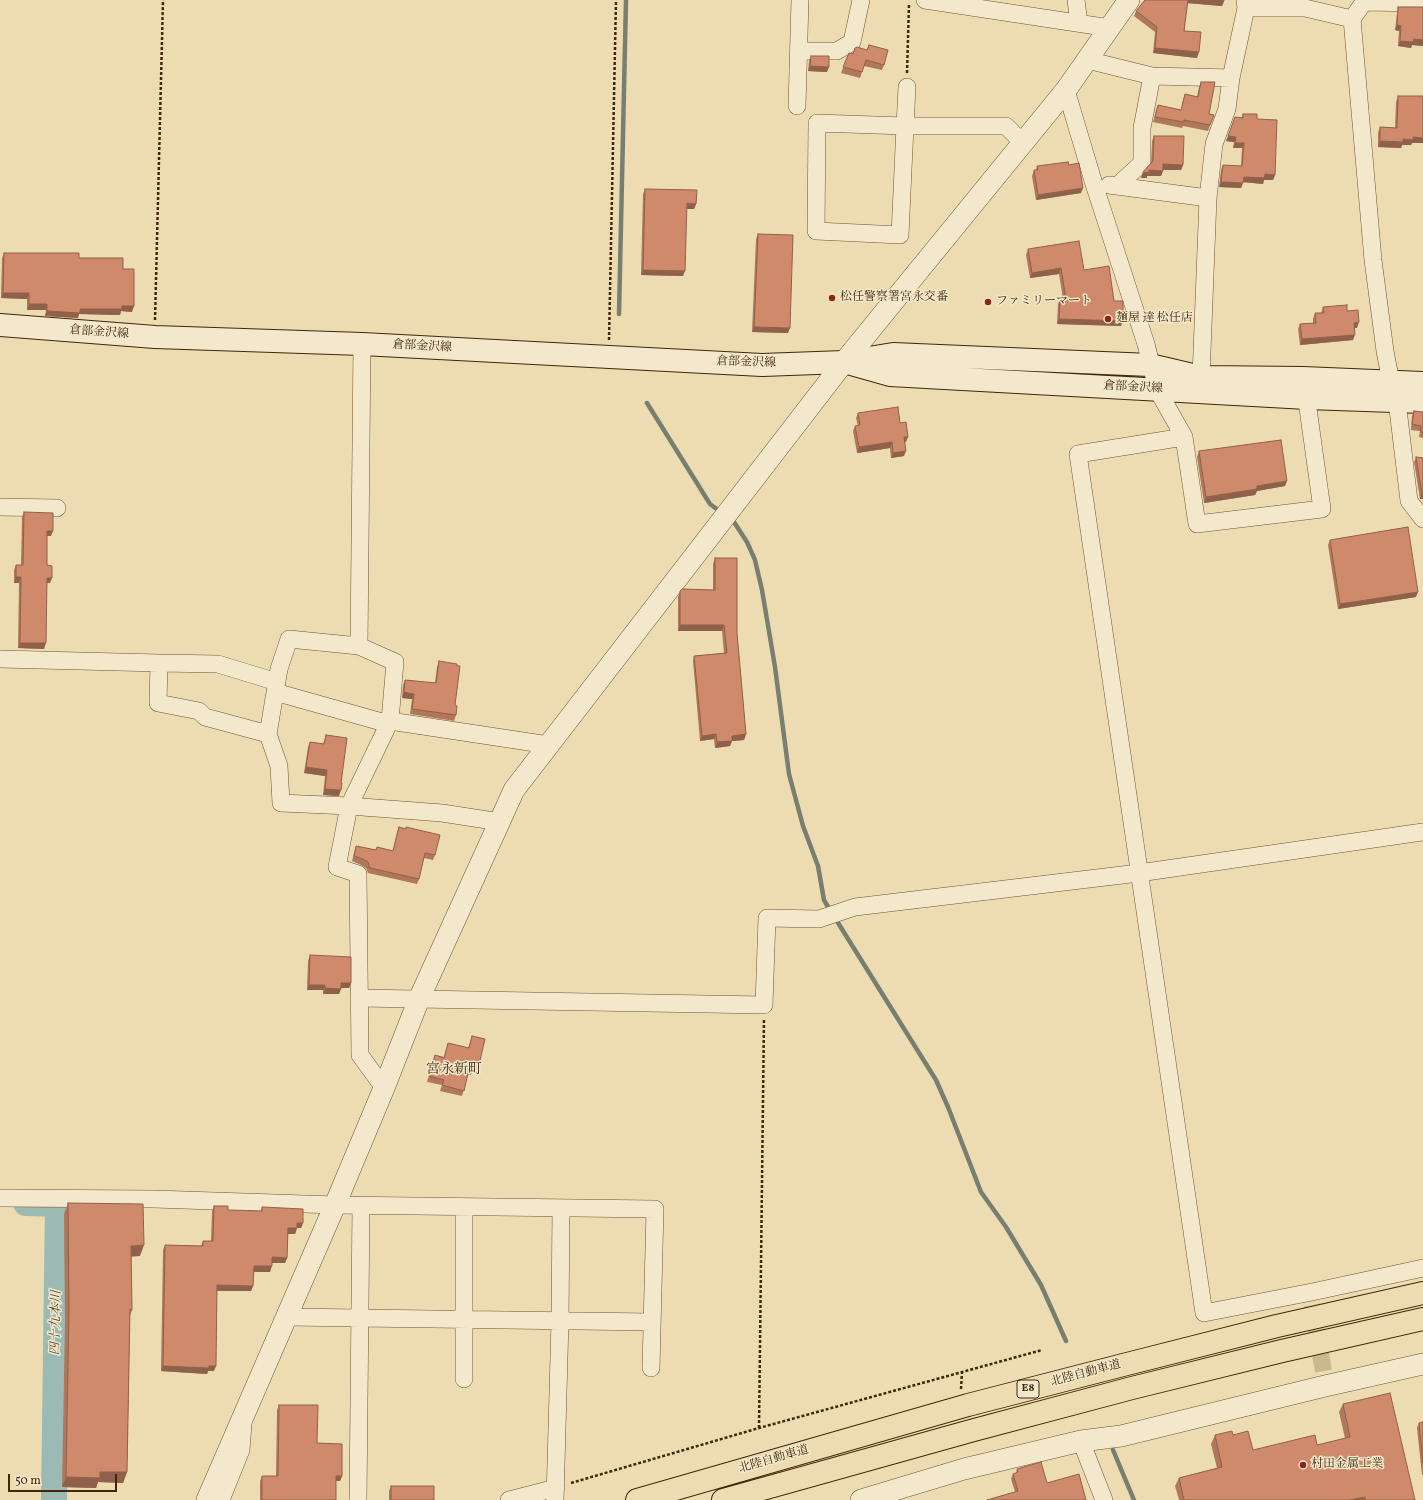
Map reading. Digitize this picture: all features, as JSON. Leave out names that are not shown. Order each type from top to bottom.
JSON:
[{"type":"highway","name":"北陸自動車道","points":[[637,1500],[817,1447],[976,1403],[1246,1334],[1423,1293]]},
{"type":"highway","name":"北陸自動車道","points":[[723,1500],[974,1430],[1132,1388],[1282,1351],[1423,1319]]},
{"type":"main road","name":"倉部金沢線","points":[[0,325],[155,337],[362,344],[762,365],[844,362],[893,354],[1150,366],[1201,377],[1305,388]]},
{"type":"main road","name":"倉部金沢線","points":[[844,362],[890,375],[1157,389],[1305,388],[1394,392],[1423,402]]},
{"type":"main road","name":"倉部金沢線","points":[[1394,392],[1423,383]]},
{"type":"street","points":[[797,106],[800,0]]},
{"type":"street","points":[[799,51],[837,51],[852,42],[861,0]]},
{"type":"street","points":[[925,0],[1110,28]]},
{"type":"street","points":[[1076,0],[1079,23]]},
{"type":"street","points":[[207,1500],[335,1205],[419,999],[514,790],[844,362],[1066,90],[1129,0]]},
{"type":"street","points":[[1423,3],[1364,1],[1352,19],[1373,260],[1385,351],[1394,392],[1409,501],[1423,519]]},
{"type":"street","points":[[1201,377],[1208,198],[1214,144],[1227,109],[1230,78],[1245,4],[1306,4],[1352,19]]},
{"type":"street","points":[[1087,60],[1152,76],[1230,78]]},
{"type":"street","points":[[1117,186],[1142,163],[1142,128],[1152,76]]},
{"type":"street","points":[[907,87],[906,126],[900,235],[816,231],[817,122],[906,126],[1006,126],[1023,143]]},
{"type":"street","points":[[1066,90],[1094,184],[1146,344],[1150,366],[1157,389],[1184,437],[1197,524],[1322,509],[1305,388]]},
{"type":"street","points":[[1094,184],[1208,198]]},
{"type":"street","points":[[359,646],[362,344]]},
{"type":"street","points":[[1184,437],[1078,454],[1204,1313],[1312,1299],[1423,1268]]},
{"type":"street","points":[[0,507],[57,508]]},
{"type":"street","points":[[384,1088],[360,1055],[358,874],[337,867],[348,806],[390,722],[395,662],[359,646],[289,639],[279,669],[268,734],[279,766],[281,803],[348,806],[442,813],[500,822]]},
{"type":"street","points":[[0,659],[218,664],[276,687],[390,722],[549,745]]},
{"type":"street","points":[[159,663],[158,703],[199,710],[206,717],[268,734]]},
{"type":"street","points":[[359,998],[764,1005],[767,918],[819,919],[855,907],[1139,872],[1423,832]]},
{"type":"street","points":[[0,1198],[154,1199],[361,1206],[655,1209],[651,1368]]},
{"type":"street","points":[[358,1500],[361,1206]]},
{"type":"street","points":[[464,1207],[464,1379]]},
{"type":"street","points":[[509,1500],[556,1494],[561,1208]]},
{"type":"street","points":[[287,1317],[560,1322],[652,1322]]},
{"type":"street","points":[[861,1500],[964,1469],[1081,1441],[1121,1436],[1324,1380],[1423,1364]]},
{"type":"street","points":[[221,1500],[241,1450],[243,1418]]},
{"type":"street","points":[[1081,1441],[1104,1500]]},
{"type":"path","points":[[155,337],[163,0]]},
{"type":"path","points":[[609,356],[616,0]]},
{"type":"path","points":[[907,87],[910,0]]},
{"type":"path","points":[[759,1428],[764,1005]]},
{"type":"path","points":[[556,1494],[759,1428],[1042,1350]]},
{"type":"path","points":[[961,1392],[962,1372]]},
{"type":"building","points":[[1145,0],[1188,0],[1184,31],[1201,32],[1199,52],[1155,48],[1157,27],[1136,11]]},
{"type":"building","points":[[1398,7],[1423,7],[1423,40],[1414,39],[1413,42],[1400,41],[1401,26],[1397,25]]},
{"type":"building","points":[[869,45],[888,50],[884,65],[866,60],[862,72],[843,67],[849,53],[853,54],[855,48],[857,47],[867,50]]},
{"type":"building","points":[[811,56],[829,56],[829,67],[810,66]]},
{"type":"building","points":[[1201,82],[1215,82],[1209,114],[1214,115],[1210,125],[1184,120],[1184,122],[1155,117],[1158,105],[1181,110],[1185,94],[1198,97]]},
{"type":"building","points":[[1398,96],[1423,96],[1423,138],[1413,137],[1413,140],[1403,139],[1403,142],[1380,141],[1380,127],[1397,128]]},
{"type":"building","points":[[1243,114],[1257,114],[1257,119],[1277,120],[1275,175],[1265,174],[1264,178],[1244,177],[1243,183],[1221,182],[1223,165],[1242,166],[1244,143],[1235,143],[1236,137],[1228,136],[1235,117],[1243,118]]},
{"type":"building","points":[[1154,136],[1184,136],[1183,165],[1163,164],[1163,171],[1149,170],[1149,173],[1143,172],[1153,161]]},
{"type":"building","points":[[1068,162],[1069,165],[1079,163],[1083,188],[1038,195],[1034,170],[1038,170],[1037,166]]},
{"type":"building","points":[[645,189],[697,190],[696,204],[687,203],[685,271],[643,270]]},
{"type":"building","points":[[758,234],[793,235],[790,328],[754,327]]},
{"type":"building","points":[[1079,241],[1084,270],[1109,266],[1114,301],[1123,301],[1123,321],[1059,319],[1060,299],[1066,299],[1061,268],[1032,273],[1028,249]]},
{"type":"building","points":[[4,253],[79,253],[79,258],[123,258],[123,269],[134,269],[134,306],[122,306],[122,309],[80,309],[80,313],[47,311],[47,304],[29,304],[29,293],[3,293]]},
{"type":"building","points":[[1347,305],[1347,311],[1358,310],[1359,322],[1354,323],[1355,335],[1302,339],[1300,324],[1316,323],[1315,313],[1324,313],[1323,307]]},
{"type":"building","points":[[898,407],[900,423],[906,422],[908,437],[904,437],[906,451],[893,453],[892,442],[859,447],[855,426],[860,425],[858,413]]},
{"type":"building","points":[[1414,411],[1423,412],[1423,432],[1421,432],[1421,426],[1412,424]]},
{"type":"building","points":[[1281,440],[1287,481],[1257,486],[1257,489],[1206,497],[1199,451]]},
{"type":"building","points":[[1416,457],[1423,458],[1423,493],[1422,493]]},
{"type":"building","points":[[24,512],[53,513],[53,531],[47,531],[47,565],[52,566],[52,578],[47,578],[46,643],[20,643],[21,577],[16,577],[16,565],[23,565]]},
{"type":"building","points":[[1408,527],[1418,592],[1340,604],[1330,540]]},
{"type":"building","points":[[715,558],[737,558],[737,633],[746,734],[732,736],[732,741],[717,742],[716,734],[702,736],[694,656],[727,653],[724,625],[680,625],[680,591],[682,589],[715,590]]},
{"type":"building","points":[[439,661],[457,664],[457,666],[460,666],[455,705],[457,706],[456,715],[412,709],[414,694],[404,692],[405,680],[436,683]]},
{"type":"building","points":[[326,735],[347,738],[341,790],[325,789],[327,770],[306,767],[310,742],[324,744]]},
{"type":"building","points":[[399,827],[406,829],[406,827],[440,835],[435,855],[425,853],[419,879],[370,868],[368,862],[354,856],[356,846],[376,850],[377,847],[393,851]]},
{"type":"building","points":[[310,955],[351,957],[351,983],[341,983],[341,989],[325,988],[325,985],[309,985]]},
{"type":"building","points":[[472,1036],[485,1039],[479,1065],[475,1064],[473,1070],[469,1069],[464,1091],[442,1085],[444,1080],[429,1076],[435,1055],[444,1058],[448,1043],[469,1048]]},
{"type":"building","points":[[68,1203],[143,1204],[144,1245],[131,1246],[132,1310],[130,1309],[127,1472],[100,1472],[100,1478],[66,1477],[69,1310]]},
{"type":"building","points":[[214,1206],[228,1206],[228,1210],[262,1211],[262,1207],[303,1209],[303,1223],[297,1223],[297,1228],[288,1228],[287,1258],[272,1257],[272,1266],[254,1266],[253,1286],[217,1285],[216,1366],[209,1366],[209,1368],[163,1366],[165,1245],[203,1246],[203,1241],[213,1241]]},
{"type":"building","points":[[1390,1393],[1415,1500],[1365,1500],[1365,1497],[1350,1500],[1184,1500],[1179,1478],[1222,1467],[1215,1435],[1232,1431],[1233,1435],[1248,1431],[1253,1450],[1315,1435],[1317,1445],[1350,1437],[1343,1404]]},
{"type":"building","points":[[279,1405],[318,1405],[317,1443],[342,1444],[342,1476],[336,1476],[336,1500],[262,1500],[262,1476],[278,1476]]},
{"type":"building","points":[[1423,1422],[1423,1463],[1419,1423]]},
{"type":"building","points":[[1041,1462],[1047,1483],[1079,1474],[1086,1500],[987,1500],[1018,1491],[1013,1474],[1018,1472],[1017,1469]]},
{"type":"building","points":[[391,1486],[434,1486],[434,1500],[391,1500]]},
{"type":"waterway","points":[[619,314],[626,0]]},
{"type":"waterway","points":[[647,403],[710,504],[722,513]]},
{"type":"waterway","points":[[730,518],[747,542],[755,560],[762,590],[775,667],[789,774],[803,826],[818,866],[824,900],[831,912]]},
{"type":"waterway","points":[[835,918],[936,1080],[981,1192],[1006,1227],[1041,1285],[1066,1341]]},
{"type":"waterway","name":"四十九本川","points":[[26,1203],[58,1204],[54,1500]]},
{"type":"waterway","points":[[1113,1450],[1134,1500]]},
{"type":"tunnel","points":[[1312,1305],[1324,1374]]},
{"type":"place","name":"松任警察署宮永交番","points":[[832,298]]},
{"type":"place","name":"ファミリーマート","points":[[988,302]]},
{"type":"place","name":"麺屋 達 松任店","points":[[1108,319]]},
{"type":"place","name":"村田金属工業","points":[[1303,1465]]},
{"type":"district","name":"宮永新町","points":[[454,1070]]}]
